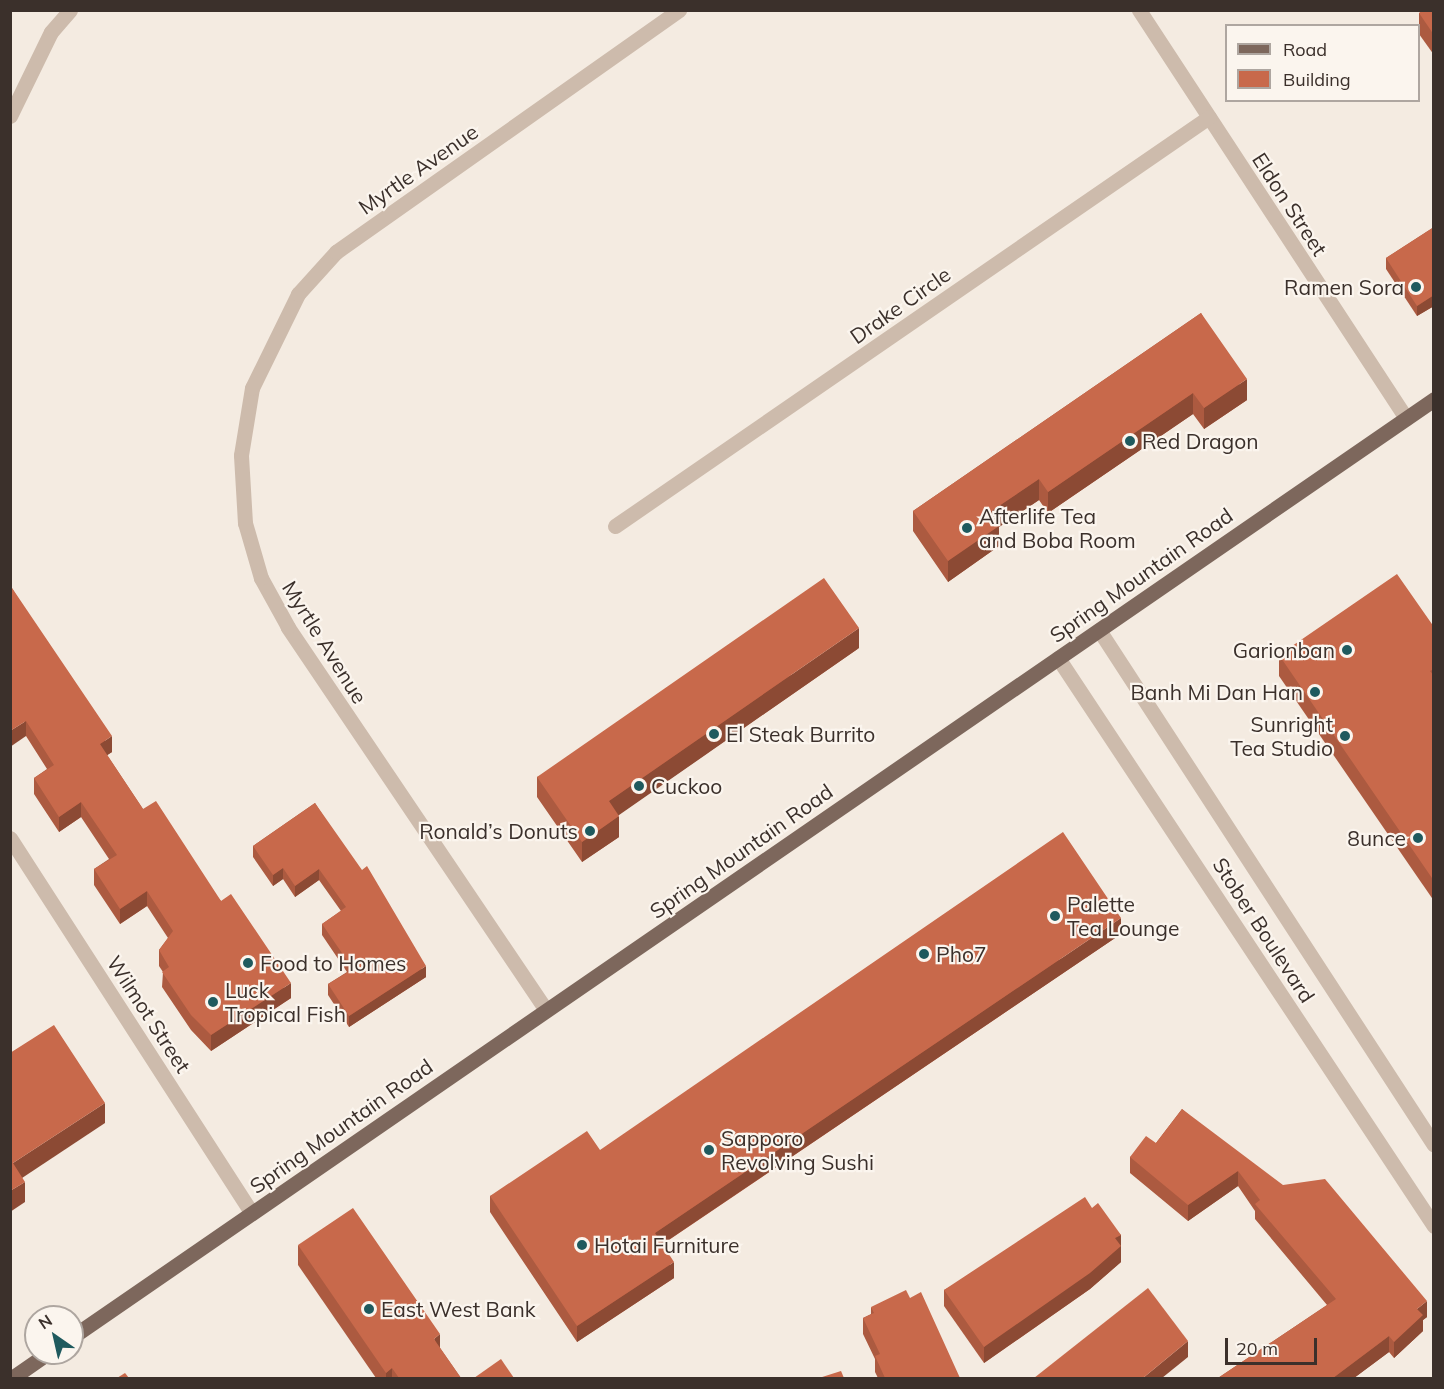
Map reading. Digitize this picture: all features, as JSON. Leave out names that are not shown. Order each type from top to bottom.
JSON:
[{"type":"main road","name":"Spring Mountain Road","points":[[84,1329],[1434,399]]},
{"type":"main road","points":[[12,1378],[31,1365]]},
{"type":"street","points":[[10,116],[51,33],[70,10]]},
{"type":"street","name":"Myrtle Avenue","points":[[546,1010],[288,627],[261,578],[245,523],[241,455],[252,388],[298,294],[336,252],[679,10]]},
{"type":"street","name":"Eldon Street","points":[[1139,10],[1406,418]]},
{"type":"street","name":"Drake Circle","points":[[615,526],[1209,117]]},
{"type":"street","name":"Stober Boulevard","points":[[1099,630],[1434,1145]]},
{"type":"street","name":"Stober Boulevard","points":[[1058,658],[1434,1226]]},
{"type":"street","name":"Wilmot Street","points":[[10,838],[252,1213]]},
{"type":"building","points":[[1423,10],[1434,10],[1434,35],[1419,13]]},
{"type":"building","name":"Ramen Sora","points":[[1434,227],[1434,295],[1417,306],[1386,258]]},
{"type":"building","points":[[1201,313],[1247,379],[1204,408],[1193,393],[1048,492],[1039,479],[990,512],[999,526],[948,561],[913,511]]},
{"type":"building","points":[[1397,574],[1434,627],[1434,669],[1430,671],[1434,676],[1434,881],[1279,655]]},
{"type":"building","points":[[824,578],[859,628],[609,801],[619,816],[582,842],[537,777]]},
{"type":"building","points":[[10,585],[112,736],[100,744],[143,809],[156,801],[221,901],[231,894],[291,983],[211,1035],[191,1015],[162,972],[169,967],[159,950],[173,931],[147,891],[120,909],[94,869],[117,855],[81,802],[59,817],[34,778],[54,765],[26,721],[10,731]]},
{"type":"building","points":[[315,803],[362,870],[367,866],[426,966],[349,1016],[328,984],[353,969],[322,924],[346,907],[319,869],[295,886],[283,868],[273,875],[253,846]]},
{"type":"building","points":[[1063,832],[1121,918],[655,1233],[674,1262],[577,1326],[490,1196],[587,1131],[600,1150]]},
{"type":"building","points":[[54,1025],[105,1103],[13,1163],[25,1182],[10,1191],[10,1053]]},
{"type":"building","points":[[1182,1109],[1283,1185],[1325,1179],[1427,1301],[1417,1309],[1423,1315],[1394,1342],[1389,1336],[1333,1378],[1218,1378],[1336,1299],[1255,1204],[1260,1200],[1238,1171],[1188,1205],[1130,1157],[1146,1136],[1156,1143]]},
{"type":"building","points":[[1085,1197],[1092,1208],[1098,1203],[1121,1235],[1115,1238],[1121,1246],[1090,1273],[984,1347],[944,1290]]},
{"type":"building","name":"East West Bank","points":[[353,1208],[440,1334],[434,1339],[461,1378],[399,1378],[392,1368],[386,1373],[298,1245]]},
{"type":"building","points":[[1148,1288],[1188,1341],[1143,1378],[1034,1378]]},
{"type":"building","points":[[906,1290],[910,1298],[921,1292],[960,1378],[885,1378],[875,1356],[880,1354],[863,1318],[874,1313],[871,1307]]},
{"type":"building","points":[[501,1359],[514,1378],[474,1378]]},
{"type":"building","points":[[841,1371],[844,1378],[819,1378]]},
{"type":"building","points":[[125,1373],[129,1378],[117,1378]]},
{"type":"place","name":"Ramen Sora","points":[[1416,287]]},
{"type":"place","name":"Red Dragon","points":[[1130,441]]},
{"type":"place","name":"Afterlife Tea and Boba Room","points":[[967,528]]},
{"type":"place","name":"Garionban","points":[[1347,650]]},
{"type":"place","name":"Banh Mi Dan Han","points":[[1315,692]]},
{"type":"place","name":"El Steak Burrito","points":[[714,734]]},
{"type":"place","name":"Sunright Tea Studio","points":[[1345,736]]},
{"type":"place","name":"Cuckoo","points":[[639,786]]},
{"type":"place","name":"Ronald’s Donuts","points":[[590,831]]},
{"type":"place","name":"8unce","points":[[1418,838]]},
{"type":"place","name":"Palette Tea Lounge","points":[[1055,916]]},
{"type":"place","name":"Pho7","points":[[924,954]]},
{"type":"place","name":"Food to Homes","points":[[248,963]]},
{"type":"place","name":"Luck Tropical Fish","points":[[213,1002]]},
{"type":"place","name":"Sapporo Revolving Sushi","points":[[709,1150]]},
{"type":"place","name":"Hotai Furniture","points":[[582,1245]]},
{"type":"place","name":"East West Bank","points":[[369,1309]]}]
